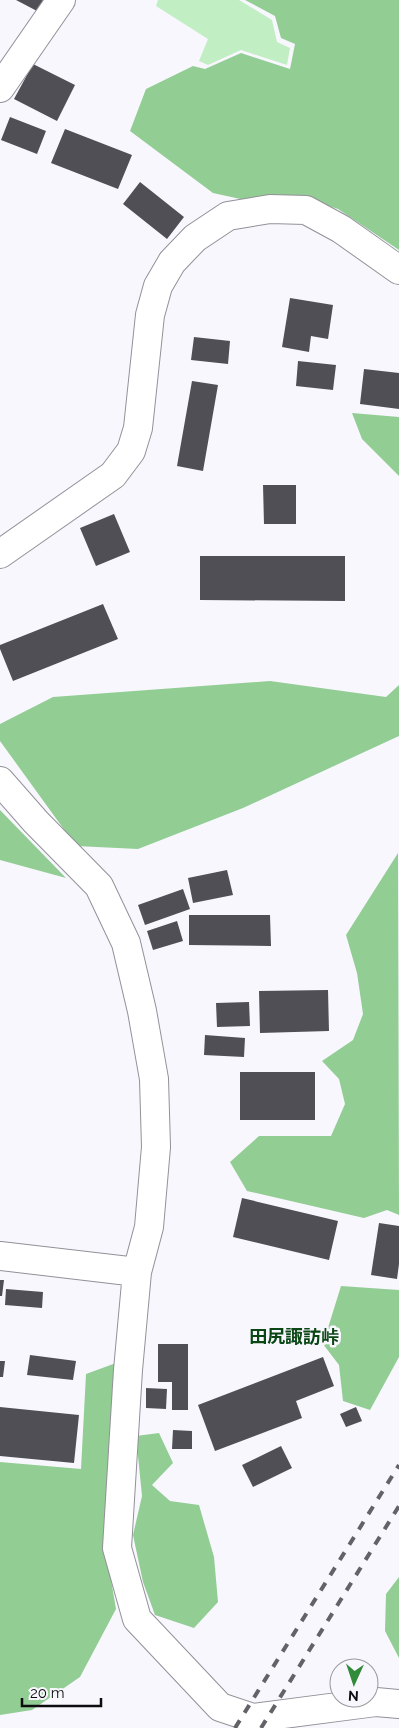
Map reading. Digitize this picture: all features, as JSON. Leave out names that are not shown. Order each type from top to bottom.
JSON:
[{"type":"street","points":[[0,88],[61,0]]},
{"type":"street","points":[[0,554],[113,474],[131,451],[138,428],[150,315],[158,286],[172,262],[195,238],[228,216],[270,209],[306,210],[341,229],[399,270]]},
{"type":"street","points":[[0,781],[36,822],[100,886],[126,943],[142,1011],[154,1079],[156,1147],[149,1227],[137,1272],[128,1370],[117,1548],[137,1619],[220,1707],[253,1718],[376,1702],[399,1704]]},
{"type":"street","points":[[0,1256],[137,1272]]},
{"type":"green space","points":[[158,0],[239,0],[272,20],[277,42],[290,48],[287,65],[241,50],[208,65],[199,61],[208,39],[156,6]]},
{"type":"green space","points":[[245,0],[399,0],[399,250],[338,209],[311,200],[254,202],[213,193],[130,131],[146,89],[193,66],[205,69],[241,53],[290,69],[295,44],[281,38],[275,16]]},
{"type":"green space","points":[[352,413],[399,417],[399,476],[362,439]]},
{"type":"green space","points":[[270,681],[386,697],[399,685],[399,736],[243,808],[138,849],[76,846],[0,741],[0,724],[53,697]]},
{"type":"green space","points":[[0,810],[66,878],[0,860]]},
{"type":"green space","points":[[398,853],[399,1215],[387,1210],[364,1218],[247,1191],[230,1162],[259,1136],[331,1136],[345,1104],[339,1079],[322,1061],[353,1040],[363,1014],[357,973],[346,935]]},
{"type":"green space","points":[[341,1286],[399,1290],[399,1357],[370,1410],[343,1401],[339,1365],[323,1344]]},
{"type":"green space","points":[[116,1363],[105,1545],[116,1609],[80,1677],[32,1710],[0,1715],[0,1462],[81,1469],[86,1374]]},
{"type":"green space","points":[[159,1433],[173,1463],[152,1485],[170,1501],[199,1505],[214,1557],[218,1602],[194,1628],[155,1615],[143,1582],[133,1535],[142,1496],[136,1436]]},
{"type":"green space","points":[[399,1577],[399,1658],[385,1631],[386,1594]]},
{"type":"building","points":[[16,0],[43,0],[37,11]]},
{"type":"building","points":[[33,64],[75,85],[57,121],[14,99]]},
{"type":"building","points":[[10,117],[46,131],[37,154],[1,140]]},
{"type":"building","points":[[65,129],[132,155],[118,189],[51,163]]},
{"type":"building","points":[[140,182],[184,217],[167,239],[123,204]]},
{"type":"building","points":[[290,298],[333,305],[328,339],[311,336],[309,352],[282,347]]},
{"type":"building","points":[[194,337],[230,341],[228,364],[191,360]]},
{"type":"building","points":[[298,361],[336,365],[333,390],[296,386]]},
{"type":"building","points":[[364,369],[399,373],[399,409],[360,404]]},
{"type":"building","points":[[192,381],[218,385],[203,471],[177,466]]},
{"type":"building","points":[[263,485],[296,485],[296,524],[264,524]]},
{"type":"building","points":[[114,514],[130,552],[96,566],[80,528]]},
{"type":"building","points":[[200,556],[345,556],[345,601],[200,600]]},
{"type":"building","points":[[103,604],[118,639],[13,681],[0,645]]},
{"type":"building","points":[[227,870],[233,895],[193,903],[188,878]]},
{"type":"building","points":[[183,889],[190,909],[145,925],[138,905]]},
{"type":"building","points":[[189,915],[270,915],[271,946],[189,945]]},
{"type":"building","points":[[177,921],[183,941],[153,950],[147,931]]},
{"type":"building","points":[[328,990],[329,1031],[260,1033],[259,991]]},
{"type":"building","points":[[249,1002],[250,1026],[217,1027],[216,1003]]},
{"type":"building","points":[[205,1035],[245,1038],[244,1057],[204,1055]]},
{"type":"building","points":[[240,1072],[315,1072],[315,1120],[240,1120]]},
{"type":"building","points":[[242,1198],[338,1221],[329,1260],[233,1237]]},
{"type":"building","points":[[379,1223],[399,1226],[397,1279],[371,1275]]},
{"type":"building","points":[[0,1280],[4,1280],[2,1296],[0,1296]]},
{"type":"building","points":[[6,1289],[43,1292],[42,1308],[5,1305]]},
{"type":"building","points":[[158,1344],[188,1344],[188,1410],[172,1410],[172,1382],[158,1382]]},
{"type":"building","points":[[30,1355],[76,1361],[73,1380],[27,1375]]},
{"type":"building","points":[[323,1357],[334,1386],[296,1401],[302,1418],[215,1451],[198,1405]]},
{"type":"building","points":[[0,1361],[5,1361],[3,1377],[0,1377]]},
{"type":"building","points":[[146,1388],[167,1389],[166,1409],[146,1408]]},
{"type":"building","points":[[0,1407],[79,1415],[74,1463],[0,1456]]},
{"type":"building","points":[[356,1407],[362,1421],[346,1427],[340,1414]]},
{"type":"building","points":[[173,1430],[192,1431],[192,1449],[172,1449]]},
{"type":"building","points":[[281,1446],[292,1468],[253,1487],[242,1465]]},
{"type":"railway","points":[[235,1728],[399,1465]]},
{"type":"railway","points":[[261,1728],[399,1506]]},
{"type":"district","name":"田尻諏訪峠","points":[[294,1336]]}]
